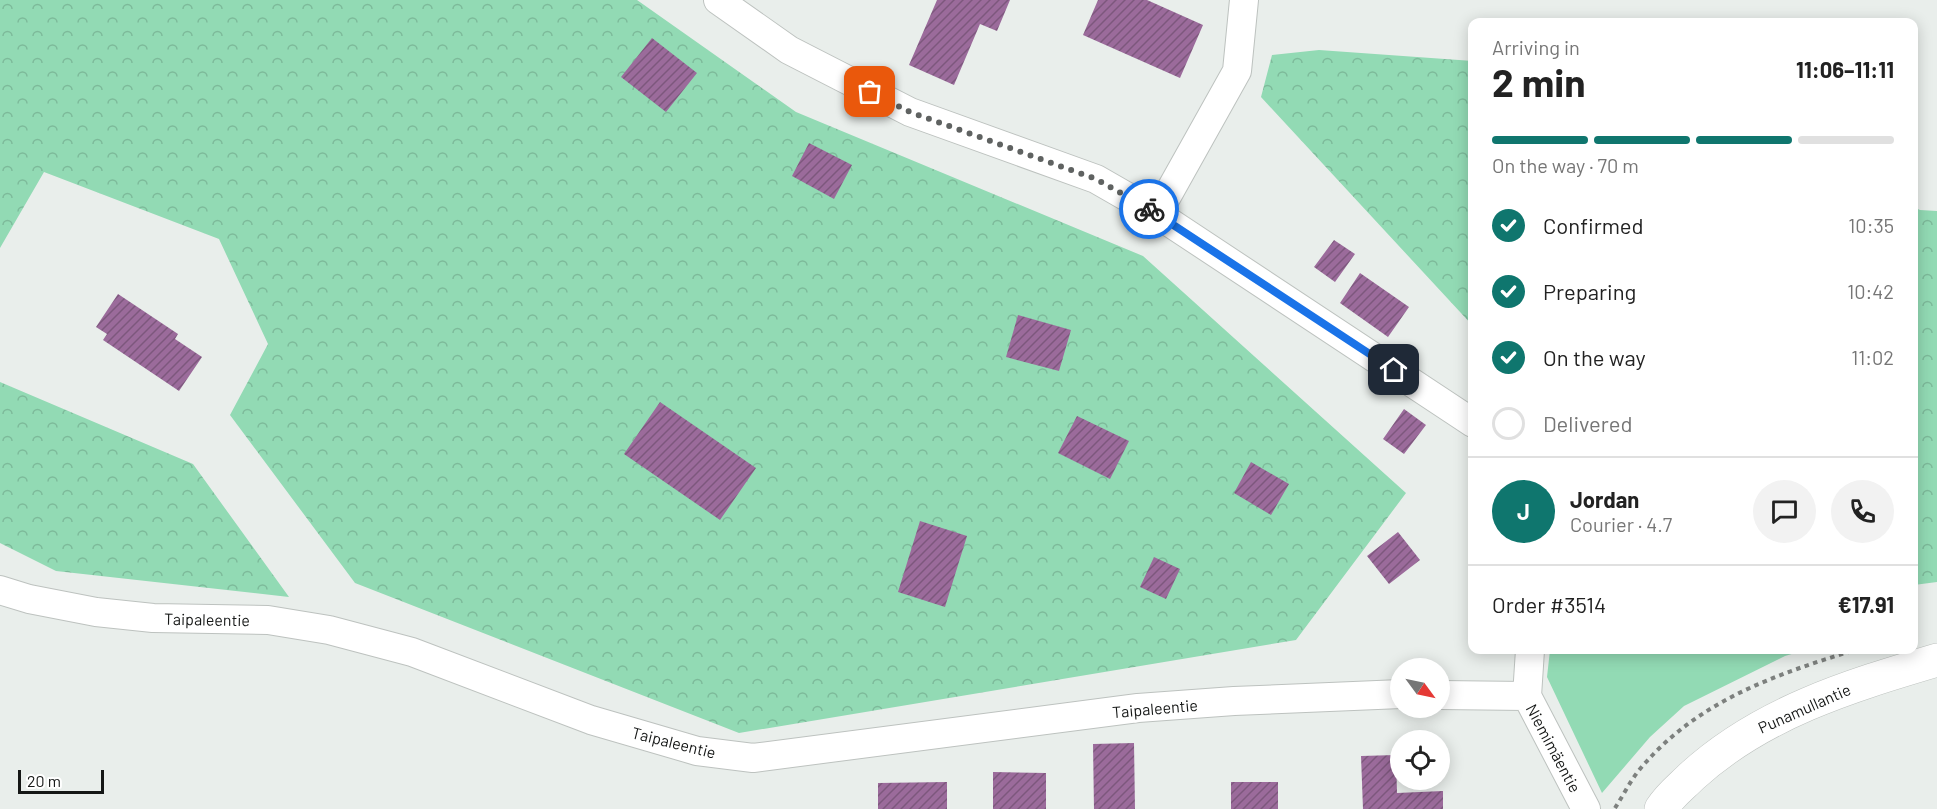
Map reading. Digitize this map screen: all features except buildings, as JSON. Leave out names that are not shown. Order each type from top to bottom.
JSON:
[{"type":"street","points":[[718,0],[789,50],[910,112],[1096,179],[1157,213],[1468,420]]},
{"type":"street","points":[[1157,213],[1237,70],[1244,0]]},
{"type":"street","name":"Taipaleentie","points":[[0,590],[29,600],[96,612],[153,618],[268,621],[329,630],[412,652],[591,720],[697,751],[753,758],[1138,708],[1234,701],[1390,694]]},
{"type":"street","name":"Niemimäentie","points":[[1530,654],[1527,696],[1586,809]]},
{"type":"street","name":"Punamullantie","points":[[1661,809],[1666,801],[1709,761],[1749,732],[1793,710],[1859,683],[1937,660]]},
{"type":"street","points":[[1450,695],[1527,696]]},
{"type":"green space","points":[[0,0],[637,0],[796,112],[1143,256],[1406,493],[1296,640],[739,733],[355,583],[230,415],[268,344],[219,239],[44,172],[0,248]]},
{"type":"green space","points":[[1319,50],[1468,61],[1468,321],[1261,97],[1272,55]]},
{"type":"green space","points":[[1918,209],[1937,211],[1937,582],[1918,584]]},
{"type":"green space","points":[[0,382],[193,464],[289,597],[56,571],[0,543]]},
{"type":"green space","points":[[1550,654],[1792,654],[1684,706],[1650,737],[1602,793],[1547,677]]},
{"type":"way so far","points":[[870,92],[910,112],[1096,179],[1149,209]]},
{"type":"route","points":[[1149,209],[1394,370]]}]
